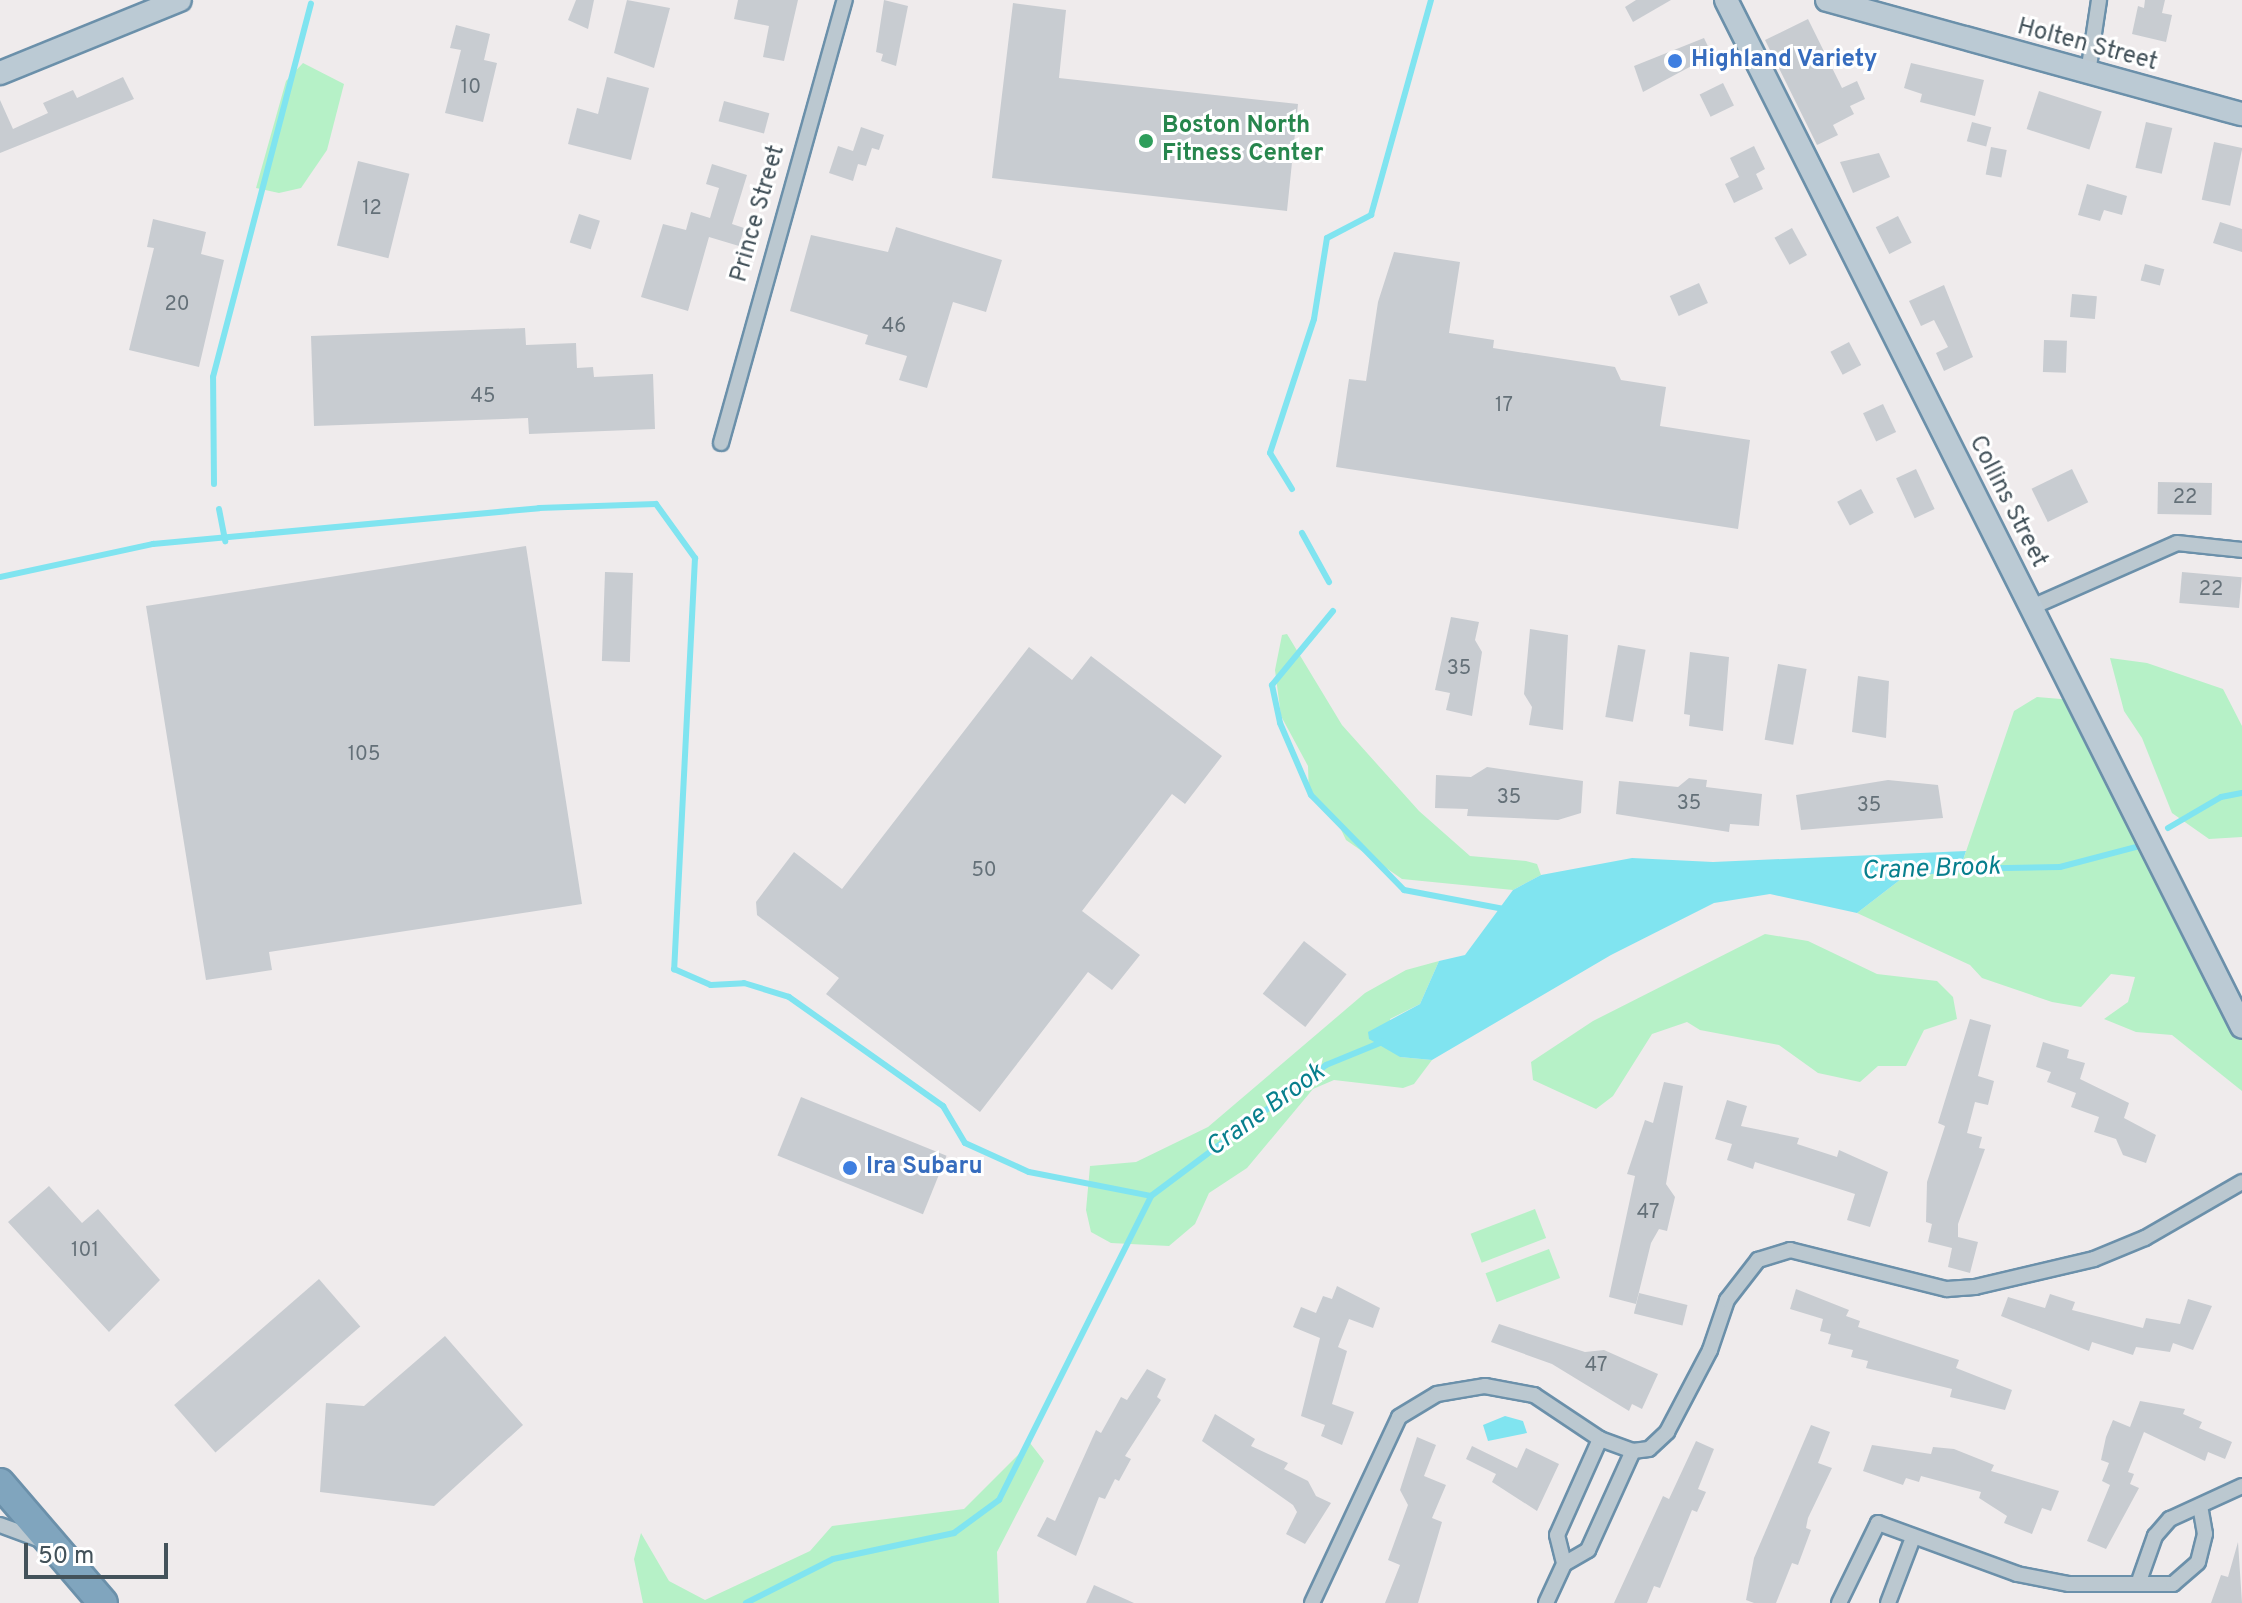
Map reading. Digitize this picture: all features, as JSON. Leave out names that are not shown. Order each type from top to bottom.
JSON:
[{"type":"highway","points":[[0,1483],[103,1603]]},
{"type":"main road","points":[[0,73],[180,0]]},
{"type":"main road","name":"Holten Street","points":[[1827,0],[2242,114]]},
{"type":"main road","name":"Collins Street","points":[[1736,7],[2242,1027]]},
{"type":"street","name":"Prince Street","points":[[721,443],[845,0]]},
{"type":"street","points":[[2088,73],[2099,0]]},
{"type":"street","points":[[2032,607],[2177,543],[2242,550]]},
{"type":"street","points":[[1312,1603],[1384,1445],[1409,1407],[1460,1388],[1518,1391],[1547,1402],[1600,1439],[1633,1451],[1657,1444],[1667,1432],[1710,1350],[1727,1300],[1758,1260],[1790,1250],[1947,1289],[1975,1287],[2094,1259],[2145,1238],[2242,1182]]},
{"type":"street","points":[[1564,1564],[1557,1535],[1600,1439]]},
{"type":"street","points":[[1546,1603],[1564,1564],[1588,1550],[1633,1451]]},
{"type":"street","points":[[2138,1584],[2155,1536],[2170,1519],[2242,1486]]},
{"type":"street","points":[[1839,1603],[1878,1523],[1912,1540],[2043,1579],[2173,1584],[2198,1562],[2205,1534],[2200,1506]]},
{"type":"street","points":[[0,1525],[55,1548]]},
{"type":"street","points":[[1888,1603],[1912,1540]]},
{"type":"green space","points":[[303,63],[344,84],[327,150],[301,188],[279,193],[256,188],[286,81]]},
{"type":"green space","points":[[1287,634],[1342,725],[1419,811],[1470,856],[1526,861],[1537,864],[1541,875],[1513,890],[1402,879],[1346,840],[1336,819],[1309,797],[1308,766],[1281,716],[1275,670],[1282,635]]},
{"type":"green space","points":[[2110,658],[2147,663],[2223,689],[2242,726],[2242,837],[2209,839],[2172,813],[2142,738],[2124,711]]},
{"type":"green space","points":[[2037,697],[2073,700],[2242,1039],[2242,1091],[2172,1035],[2136,1032],[2104,1019],[2128,1002],[2135,977],[2111,974],[2081,1007],[2052,1002],[1982,978],[1970,965],[1857,913],[1905,876],[1959,872],[2014,711]]},
{"type":"green space","points":[[1765,934],[1808,941],[1877,974],[1937,981],[1953,997],[1957,1019],[1924,1030],[1906,1066],[1878,1066],[1860,1082],[1818,1073],[1779,1045],[1700,1030],[1687,1022],[1652,1034],[1613,1096],[1596,1109],[1533,1080],[1531,1062],[1593,1021]]},
{"type":"green space","points":[[1439,961],[1420,1004],[1390,1019],[1400,1057],[1432,1060],[1414,1084],[1403,1088],[1334,1080],[1313,1089],[1247,1168],[1209,1193],[1195,1224],[1169,1246],[1111,1243],[1091,1232],[1086,1210],[1090,1166],[1136,1162],[1208,1127],[1365,993],[1406,970]]},
{"type":"green space","points":[[1535,1209],[1546,1238],[1482,1263],[1471,1234]]},
{"type":"green space","points":[[1549,1249],[1560,1278],[1497,1302],[1486,1273]]},
{"type":"green space","points":[[1030,1443],[1044,1461],[997,1552],[999,1603],[643,1603],[634,1559],[641,1533],[669,1581],[705,1600],[810,1551],[832,1526],[964,1509]]},
{"type":"water","points":[[1966,851],[1959,872],[1905,876],[1857,913],[1770,894],[1714,903],[1611,955],[1432,1060],[1400,1057],[1369,1039],[1368,1032],[1420,1004],[1439,961],[1465,955],[1513,890],[1541,875],[1632,858],[1713,862]]},
{"type":"water","points":[[1505,1416],[1523,1421],[1527,1433],[1488,1441],[1483,1425]]},
{"type":"building","points":[[576,0],[594,0],[588,29],[568,20]]},
{"type":"building","points":[[627,0],[670,8],[654,68],[614,53]]},
{"type":"building","points":[[738,0],[798,0],[784,61],[763,57],[769,26],[734,19]]},
{"type":"building","points":[[884,0],[908,6],[896,66],[881,61],[883,54],[876,52]]},
{"type":"building","points":[[1636,0],[1671,0],[1633,22],[1625,7]]},
{"type":"building","points":[[2145,0],[2165,0],[2162,13],[2172,15],[2166,42],[2132,34],[2138,6],[2144,8]]},
{"type":"building","name":"Boston North Fitness Center","points":[[1013,3],[1066,10],[1059,78],[1298,104],[1287,211],[992,178]]},
{"type":"building","points":[[1808,19],[1842,88],[1857,81],[1865,99],[1850,106],[1854,114],[1833,125],[1838,135],[1817,145],[1765,40]]},
{"type":"building","points":[[456,25],[490,34],[484,60],[497,63],[483,122],[445,113],[461,50],[450,48]]},
{"type":"building","name":"Highland Variety","points":[[1704,38],[1712,55],[1643,92],[1634,66]]},
{"type":"building","points":[[1911,63],[1984,80],[1975,116],[1920,102],[1922,94],[1904,88]]},
{"type":"building","points":[[123,77],[134,99],[0,153],[0,100],[13,129],[48,113],[43,103],[73,90],[77,98]]},
{"type":"building","points":[[607,77],[649,88],[631,160],[568,144],[577,108],[598,114]]},
{"type":"building","points":[[1723,83],[1734,105],[1711,117],[1700,94]]},
{"type":"building","points":[[2039,91],[2102,111],[2089,149],[2027,129]]},
{"type":"building","points":[[724,101],[769,113],[764,133],[719,121]]},
{"type":"building","points":[[1972,122],[1991,127],[1986,146],[1967,141]]},
{"type":"building","points":[[2146,122],[2172,128],[2162,174],[2135,168]]},
{"type":"building","points":[[861,127],[884,135],[879,150],[872,148],[866,166],[858,164],[853,181],[829,173],[838,146],[853,151]]},
{"type":"building","points":[[2214,142],[2242,148],[2230,206],[2202,200]]},
{"type":"building","points":[[1754,146],[1765,169],[1756,174],[1763,189],[1734,203],[1725,184],[1739,177],[1730,158]]},
{"type":"building","points":[[1991,147],[2007,150],[2001,178],[1986,174]]},
{"type":"building","points":[[1879,153],[1890,177],[1853,193],[1840,162]]},
{"type":"building","points":[[358,161],[409,174],[388,258],[337,245]]},
{"type":"building","points":[[712,164],[747,175],[732,224],[744,228],[739,246],[709,237],[688,311],[641,297],[663,224],[686,230],[691,212],[710,218],[719,188],[706,184]]},
{"type":"building","points":[[2087,184],[2127,196],[2122,215],[2104,210],[2100,221],[2078,215]]},
{"type":"building","points":[[579,214],[600,221],[591,249],[570,243]]},
{"type":"building","points":[[1898,216],[1912,243],[1889,254],[1876,227]]},
{"type":"building","points":[[153,219],[206,232],[201,254],[224,260],[199,367],[129,350],[154,248],[147,247]]},
{"type":"building","points":[[2220,222],[2242,229],[2242,252],[2213,243]]},
{"type":"building","points":[[896,227],[1002,260],[986,312],[953,302],[927,388],[899,380],[907,356],[865,344],[868,335],[790,311],[811,235],[888,252]]},
{"type":"building","points":[[1792,228],[1807,255],[1790,265],[1775,238]]},
{"type":"building","points":[[1394,252],[1460,262],[1449,333],[1494,340],[1493,348],[1615,367],[1621,380],[1666,387],[1660,426],[1750,440],[1738,529],[1336,467],[1349,379],[1366,381],[1378,302]]},
{"type":"building","points":[[2145,264],[2164,269],[2160,286],[2141,280]]},
{"type":"building","points":[[1699,283],[1708,303],[1679,316],[1670,296]]},
{"type":"building","points":[[1944,285],[1973,357],[1944,371],[1936,353],[1948,347],[1934,320],[1921,326],[1909,301]]},
{"type":"building","points":[[2072,294],[2097,296],[2095,319],[2070,317]]},
{"type":"building","points":[[525,328],[526,345],[576,343],[577,368],[593,367],[594,377],[653,374],[655,429],[529,434],[528,418],[314,426],[311,336]]},
{"type":"building","points":[[2044,340],[2067,341],[2066,373],[2043,372]]},
{"type":"building","points":[[1849,342],[1861,365],[1843,375],[1830,352]]},
{"type":"building","points":[[1883,404],[1896,432],[1876,441],[1863,413]]},
{"type":"building","points":[[1916,469],[1935,509],[1915,518],[1896,478]]},
{"type":"building","points":[[2072,469],[2088,502],[2048,522],[2032,489]]},
{"type":"building","points":[[2158,482],[2212,483],[2211,515],[2157,514]]},
{"type":"building","points":[[1861,489],[1874,513],[1850,526],[1837,502]]},
{"type":"building","points":[[526,546],[582,904],[269,952],[272,970],[206,980],[146,606]]},
{"type":"building","points":[[605,572],[633,573],[630,662],[602,661]]},
{"type":"building","points":[[2182,572],[2242,577],[2239,608],[2179,603]]},
{"type":"building","points":[[1451,617],[1479,622],[1475,640],[1482,652],[1472,716],[1446,710],[1450,693],[1435,690]]},
{"type":"building","points":[[1530,629],[1568,635],[1563,730],[1529,725],[1532,707],[1524,694]]},
{"type":"building","points":[[1618,645],[1646,650],[1633,722],[1605,717]]},
{"type":"building","points":[[1029,647],[1072,680],[1091,656],[1222,756],[1185,804],[1172,794],[1082,911],[1140,955],[1112,990],[1088,972],[980,1112],[826,994],[839,978],[757,915],[756,902],[794,852],[842,889]]},
{"type":"building","points":[[1690,652],[1729,657],[1723,731],[1689,726],[1690,715],[1684,714]]},
{"type":"building","points":[[1778,664],[1807,669],[1793,745],[1765,740]]},
{"type":"building","points":[[1858,676],[1889,681],[1886,738],[1852,732]]},
{"type":"building","points":[[1487,767],[1583,781],[1581,813],[1558,820],[1467,816],[1468,809],[1435,808],[1436,775],[1471,777]]},
{"type":"building","points":[[1689,778],[1707,780],[1706,787],[1762,794],[1759,826],[1730,824],[1729,832],[1616,814],[1619,781],[1678,787]]},
{"type":"building","points":[[1888,780],[1938,785],[1943,818],[1801,830],[1796,795]]},
{"type":"building","points":[[1304,941],[1347,974],[1305,1027],[1263,994]]},
{"type":"building","points":[[1970,1019],[1991,1025],[1978,1076],[1994,1081],[1988,1105],[1975,1102],[1967,1133],[1982,1137],[1979,1148],[1985,1149],[1958,1224],[1958,1237],[1978,1242],[1970,1273],[1948,1267],[1952,1248],[1928,1242],[1932,1224],[1926,1222],[1927,1182],[1945,1126],[1938,1123]]},
{"type":"building","points":[[2043,1042],[2069,1050],[2067,1058],[2085,1063],[2080,1079],[2129,1103],[2124,1118],[2156,1135],[2146,1163],[2123,1155],[2116,1139],[2094,1132],[2099,1117],[2071,1107],[2076,1093],[2047,1082],[2051,1072],[2036,1067]]},
{"type":"building","points":[[1664,1082],[1683,1086],[1666,1184],[1675,1197],[1667,1231],[1659,1229],[1651,1243],[1636,1304],[1609,1297],[1635,1176],[1627,1174],[1645,1120],[1653,1123]]},
{"type":"building","points":[[801,1097],[947,1156],[923,1214],[777,1155]]},
{"type":"building","points":[[1727,1100],[1747,1106],[1741,1126],[1799,1138],[1797,1144],[1837,1157],[1839,1150],[1888,1172],[1870,1227],[1847,1220],[1855,1194],[1755,1162],[1753,1169],[1727,1160],[1732,1144],[1715,1139]]},
{"type":"building","points":[[49,1186],[82,1223],[98,1209],[160,1280],[109,1332],[8,1222]]},
{"type":"building","points":[[319,1279],[360,1327],[215,1453],[174,1405]]},
{"type":"building","points":[[1337,1286],[1380,1308],[1373,1328],[1349,1319],[1338,1347],[1347,1351],[1332,1404],[1354,1412],[1342,1445],[1321,1436],[1325,1425],[1301,1416],[1320,1338],[1293,1327],[1301,1307],[1316,1313],[1323,1296],[1332,1299]]},
{"type":"building","points":[[1796,1289],[1849,1310],[1846,1316],[1860,1321],[1858,1327],[1959,1360],[1956,1368],[2012,1390],[2005,1410],[1950,1397],[1952,1389],[1866,1368],[1868,1361],[1851,1357],[1853,1350],[1828,1344],[1831,1334],[1820,1331],[1823,1319],[1790,1309]]},
{"type":"building","points":[[1639,1293],[1688,1305],[1682,1325],[1634,1313]]},
{"type":"building","points":[[2050,1294],[2075,1302],[2072,1310],[2143,1328],[2146,1318],[2180,1324],[2188,1299],[2212,1306],[2193,1350],[2173,1343],[2170,1352],[2136,1347],[2133,1355],[2092,1342],[2089,1351],[2001,1316],[2008,1297],[2045,1308]]},
{"type":"building","points":[[1499,1324],[1585,1352],[1604,1350],[1658,1374],[1642,1409],[1632,1404],[1629,1411],[1552,1364],[1491,1342]]},
{"type":"building","points":[[445,1336],[523,1425],[434,1506],[320,1492],[326,1403],[364,1406]]},
{"type":"building","points":[[1147,1369],[1166,1379],[1157,1397],[1161,1400],[1125,1456],[1131,1459],[1119,1481],[1115,1479],[1105,1499],[1099,1497],[1076,1556],[1037,1536],[1047,1517],[1055,1521],[1096,1430],[1101,1433],[1121,1397],[1127,1400]]},
{"type":"building","points":[[2140,1401],[2185,1409],[2183,1414],[2202,1422],[2199,1428],[2232,1442],[2225,1459],[2208,1452],[2205,1461],[2144,1432],[2128,1472],[2134,1474],[2130,1484],[2139,1488],[2106,1549],[2087,1541],[2110,1485],[2102,1481],[2109,1463],[2101,1460],[2106,1437],[2113,1420],[2130,1427]]},
{"type":"building","points":[[1215,1414],[1255,1439],[1251,1446],[1288,1463],[1284,1469],[1308,1481],[1316,1496],[1331,1503],[1305,1544],[1286,1534],[1297,1512],[1293,1505],[1202,1441]]},
{"type":"building","points":[[1811,1425],[1830,1432],[1818,1463],[1832,1468],[1808,1518],[1806,1528],[1811,1530],[1798,1565],[1792,1563],[1776,1603],[1754,1603],[1746,1600],[1754,1558]]},
{"type":"building","points":[[1417,1437],[1436,1445],[1424,1476],[1446,1485],[1432,1518],[1442,1522],[1418,1603],[1385,1603],[1400,1565],[1388,1560],[1408,1505],[1400,1490]]},
{"type":"building","points":[[1696,1441],[1714,1449],[1698,1489],[1706,1492],[1697,1512],[1692,1510],[1660,1588],[1654,1586],[1647,1603],[1614,1603],[1663,1496],[1669,1499]]},
{"type":"building","points":[[1872,1445],[1931,1454],[1933,1447],[1954,1449],[1994,1465],[1991,1471],[2059,1491],[2051,1511],[2042,1508],[2032,1534],[2004,1523],[2007,1516],[1979,1498],[1981,1492],[1921,1476],[1919,1482],[1906,1478],[1903,1485],[1863,1471]]},
{"type":"building","points":[[1472,1446],[1517,1468],[1526,1448],[1559,1464],[1537,1511],[1492,1482],[1496,1474],[1466,1459]]},
{"type":"building","points":[[2238,1542],[2242,1603],[2211,1603],[2221,1575],[2228,1577]]},
{"type":"building","points":[[1094,1585],[1134,1603],[1086,1603]]},
{"type":"waterway","points":[[1292,489],[1270,453],[1314,319],[1327,238],[1371,215],[1431,0]]},
{"type":"waterway","points":[[214,484],[213,377],[311,4]]},
{"type":"waterway","points":[[0,577],[153,544],[539,508],[656,504],[695,558],[674,969],[711,985],[744,983],[789,997],[943,1106],[965,1143],[1029,1172],[1151,1196]]},
{"type":"waterway","points":[[219,509],[225,541]]},
{"type":"waterway","points":[[1302,533],[1329,582]]},
{"type":"waterway","points":[[1333,611],[1272,685],[1280,723],[1311,795],[1404,890],[1509,910]]},
{"type":"waterway","name":"Crane Brook","points":[[2168,828],[2221,797],[2242,793]]},
{"type":"waterway","name":"Crane Brook","points":[[1954,869],[2060,867],[2136,847]]},
{"type":"waterway","name":"Crane Brook","points":[[746,1603],[833,1559],[954,1533],[999,1500],[1151,1196],[1326,1065],[1382,1042]]},
{"type":"place","name":"Highland Variety","points":[[1675,61]]},
{"type":"place","name":"Boston North Fitness Center","points":[[1146,141]]},
{"type":"place","name":"Ira Subaru","points":[[850,1168]]}]
